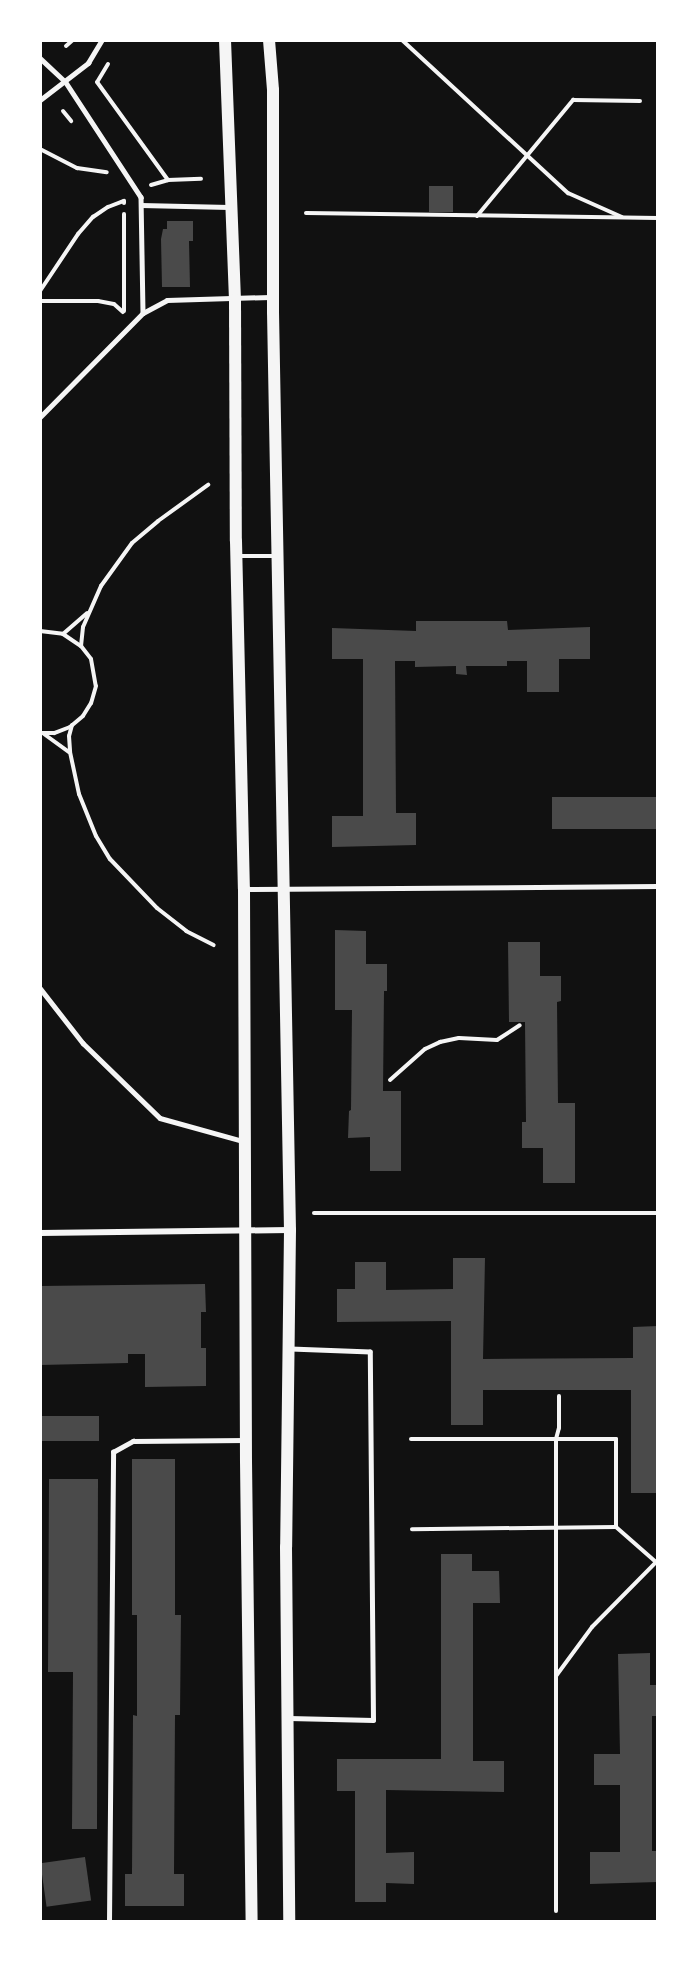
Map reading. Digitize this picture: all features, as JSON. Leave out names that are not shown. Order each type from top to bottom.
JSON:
[{"type":"main road","points":[[225,40],[235,300],[236,556],[244,889],[246,1440],[252,1922]]},
{"type":"main road","points":[[269,40],[273,90],[273,297],[290,1230],[286,1535],[289,1922]]},
{"type":"street","points":[[40,1233],[290,1230]]},
{"type":"lane","points":[[40,100],[88,63],[102,40]]},
{"type":"lane","points":[[40,58],[65,81],[141,197],[143,313]]},
{"type":"lane","points":[[141,205],[232,207]]},
{"type":"lane","points":[[40,417],[143,313],[167,300],[235,300],[273,297]]},
{"type":"lane","points":[[236,556],[278,556]]},
{"type":"lane","points":[[244,889],[657,886]]},
{"type":"lane","points":[[40,988],[83,1043],[160,1118],[245,1142]]},
{"type":"lane","points":[[288,1349],[370,1352],[373,1720],[288,1718]]},
{"type":"lane","points":[[109,1922],[113,1452],[134,1441],[246,1440]]},
{"type":"path","points":[[66,46],[73,40]]},
{"type":"path","points":[[402,40],[568,193],[624,218]]},
{"type":"path","points":[[98,82],[168,180]]},
{"type":"path","points":[[477,216],[573,100],[640,101]]},
{"type":"path","points":[[40,149],[78,168],[111,173]]},
{"type":"path","points":[[136,189],[168,180],[201,179]]},
{"type":"path","points":[[40,291],[78,234],[93,217],[124,201],[124,313],[114,304],[98,301],[40,301]]},
{"type":"path","points":[[306,213],[657,218]]},
{"type":"path","points":[[81,646],[81,634],[89,610],[101,586],[132,543],[208,485]]},
{"type":"path","points":[[63,634],[89,610]]},
{"type":"path","points":[[40,631],[63,634],[81,646],[91,659],[96,686],[91,705],[83,716],[72,725],[42,734]]},
{"type":"path","points":[[72,725],[69,736],[70,752],[88,818],[111,859],[157,908],[186,931],[214,945]]},
{"type":"path","points":[[42,734],[70,752]]},
{"type":"path","points":[[390,1080],[424,1049],[440,1042],[459,1038],[497,1040],[520,1025]]},
{"type":"path","points":[[314,1213],[657,1213]]},
{"type":"path","points":[[556,1911],[556,1439],[559,1428],[559,1396]]},
{"type":"path","points":[[411,1439],[616,1438],[616,1527]]},
{"type":"path","points":[[412,1528],[616,1527],[657,1561],[592,1627],[556,1677]]},
{"type":"building","points":[[429,186],[453,186],[453,212],[429,212]]},
{"type":"building","points":[[167,221],[193,221],[193,241],[189,241],[190,287],[162,287],[161,239],[163,229],[167,229]]},
{"type":"building","points":[[416,621],[507,621],[508,630],[590,627],[590,659],[559,659],[559,692],[527,692],[527,661],[507,661],[507,666],[466,666],[467,675],[456,674],[456,666],[415,667],[415,661],[395,661],[396,813],[416,813],[416,845],[332,847],[332,816],[363,816],[363,659],[332,659],[332,628],[416,631]]},
{"type":"building","points":[[552,797],[658,797],[658,829],[552,829]]},
{"type":"building","points":[[335,930],[366,931],[366,964],[387,964],[387,991],[384,991],[383,1091],[401,1091],[401,1171],[370,1171],[370,1137],[348,1138],[349,1111],[351,1110],[352,1010],[335,1010]]},
{"type":"building","points":[[508,942],[540,942],[540,976],[561,976],[561,1001],[557,1002],[558,1103],[575,1103],[575,1183],[543,1183],[543,1148],[522,1148],[522,1122],[526,1122],[525,1022],[509,1022]]},
{"type":"building","points":[[453,1258],[485,1258],[483,1359],[633,1358],[633,1327],[658,1326],[658,1493],[631,1493],[631,1390],[483,1390],[483,1425],[451,1425],[451,1321],[337,1322],[337,1289],[355,1289],[355,1262],[386,1262],[386,1290],[453,1289]]},
{"type":"building","points":[[205,1284],[206,1312],[201,1312],[201,1348],[206,1348],[206,1386],[145,1387],[145,1354],[128,1354],[128,1363],[40,1365],[40,1286]]},
{"type":"building","points":[[40,1416],[99,1416],[99,1441],[40,1441]]},
{"type":"building","points":[[132,1459],[175,1459],[175,1615],[181,1615],[180,1715],[175,1715],[174,1874],[184,1874],[184,1906],[125,1906],[125,1874],[132,1874],[133,1715],[137,1716],[137,1615],[132,1615]]},
{"type":"building","points":[[49,1479],[98,1479],[97,1829],[72,1829],[73,1672],[48,1672]]},
{"type":"building","points":[[441,1554],[472,1554],[472,1571],[499,1571],[500,1603],[473,1603],[473,1761],[504,1761],[504,1792],[386,1790],[386,1853],[414,1852],[414,1884],[386,1883],[386,1902],[355,1902],[355,1791],[337,1791],[337,1759],[441,1759]]},
{"type":"building","points":[[650,1653],[650,1685],[658,1685],[658,1716],[652,1716],[652,1851],[658,1851],[658,1882],[590,1884],[590,1852],[620,1852],[620,1785],[594,1785],[594,1754],[620,1754],[618,1654]]},
{"type":"building","points":[[85,1857],[91,1901],[47,1907],[40,1863]]}]
